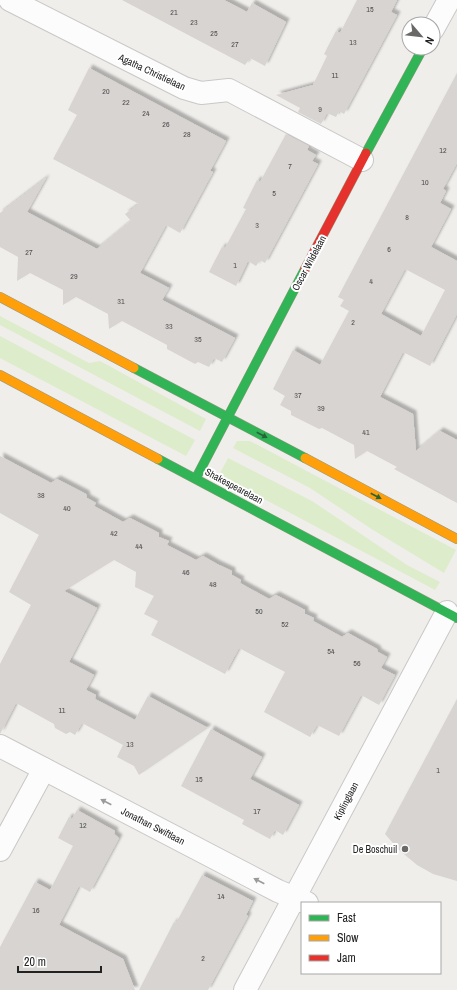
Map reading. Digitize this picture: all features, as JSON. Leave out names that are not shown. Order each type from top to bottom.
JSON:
[{"type":"street","name":"Agatha Christielaan","points":[[10,0],[184,88],[201,93],[228,90],[362,160]]},
{"type":"street","points":[[440,16],[449,0]]},
{"type":"street","name":"Oscar Wildelaan","points":[[196,478],[227,416],[362,160],[419,56]]},
{"type":"street","points":[[0,297],[457,539]]},
{"type":"street","name":"Shakespearelaan","points":[[0,375],[452,615]]},
{"type":"street","name":"Kiplinglaan","points":[[245,990],[301,900],[452,615]]},
{"type":"street","name":"Jonathan Swiftlaan","points":[[0,746],[278,891],[301,900]]},
{"type":"street","points":[[0,850],[44,769]]},
{"type":"green space","points":[[0,316],[89,363],[100,361],[206,419],[200,431],[0,325]]},
{"type":"green space","points":[[0,336],[195,440],[186,456],[0,358]]},
{"type":"green space","points":[[237,441],[250,441],[456,550],[444,573],[373,530],[310,488],[233,448]]},
{"type":"green space","points":[[228,458],[312,501],[407,565],[440,582],[435,590],[219,475]]},
{"type":"building","points":[[122,0],[224,0],[247,12],[252,3],[286,22],[265,66],[250,58],[245,65]]},
{"type":"building","points":[[357,0],[397,0],[391,12],[397,15],[344,114],[339,111],[336,117],[327,113],[321,124],[298,112],[300,108],[276,95],[313,85],[327,56],[324,54],[336,31],[340,33]]},
{"type":"building","points":[[89,68],[226,141],[210,171],[213,172],[180,233],[166,225],[140,273],[169,288],[162,300],[235,338],[222,362],[214,358],[209,367],[198,362],[195,364],[167,349],[167,345],[122,321],[109,329],[108,314],[76,297],[63,305],[63,290],[30,273],[17,281],[18,257],[0,247],[0,213],[46,178],[27,212],[97,249],[131,221],[125,214],[139,204],[53,159],[77,115],[68,110]]},
{"type":"building","points":[[457,73],[457,163],[443,189],[446,191],[440,203],[451,209],[431,247],[457,261],[457,314],[430,366],[403,352],[380,397],[413,414],[416,451],[440,431],[457,440],[457,503],[394,469],[397,467],[367,451],[355,459],[354,445],[322,428],[319,429],[291,415],[291,411],[280,405],[285,396],[273,389],[293,350],[320,365],[349,311],[340,306],[344,300],[338,297]],"holes":[[[405,269],[445,290],[421,336],[381,314]]]},
{"type":"building","points":[[286,134],[309,146],[307,150],[316,155],[312,161],[318,164],[265,263],[260,260],[256,266],[248,261],[236,286],[209,272],[222,247],[225,248],[246,209],[243,208],[257,180],[260,182]]},
{"type":"building","points":[[0,456],[51,483],[57,479],[86,494],[87,498],[96,503],[94,506],[123,522],[130,518],[159,533],[159,537],[169,541],[167,545],[196,560],[203,556],[232,571],[232,575],[241,580],[240,583],[269,599],[276,595],[305,610],[305,614],[314,618],[313,621],[342,637],[348,633],[377,649],[378,652],[387,657],[381,668],[395,675],[379,705],[361,695],[339,736],[317,725],[310,737],[264,712],[285,672],[239,648],[225,674],[151,635],[158,621],[144,614],[154,596],[135,587],[136,572],[114,560],[64,591],[97,608],[69,662],[94,675],[86,690],[96,695],[95,699],[135,720],[148,696],[208,728],[139,775],[134,766],[117,757],[123,745],[82,723],[75,735],[70,732],[66,734],[55,728],[54,724],[16,703],[0,734],[0,664],[31,605],[9,592],[39,535],[0,513]]},
{"type":"building","points":[[457,699],[457,881],[433,874],[417,865],[399,850],[385,834]]},
{"type":"building","points":[[211,729],[262,757],[250,779],[299,805],[283,835],[275,830],[270,839],[242,824],[244,820],[181,786]]},
{"type":"building","points":[[77,810],[115,831],[114,834],[119,838],[90,892],[79,886],[59,925],[123,959],[135,990],[0,990],[0,947],[35,882],[50,890],[73,846],[58,838],[69,817],[72,819]]},
{"type":"building","points":[[202,875],[253,901],[246,915],[248,916],[208,990],[139,990],[174,922],[176,923]]},
{"type":"traffic: fast","points":[[366,153],[419,56]]},
{"type":"traffic: fast","points":[[196,478],[305,269]]},
{"type":"traffic: fast","points":[[134,368],[305,458]]},
{"type":"traffic: fast","points":[[158,459],[457,618]]},
{"type":"traffic: slow","points":[[0,297],[134,368]]},
{"type":"traffic: slow","points":[[0,375],[158,459]]},
{"type":"traffic: slow","points":[[305,458],[457,539]]},
{"type":"traffic: jam","points":[[305,269],[366,153]]},
{"type":"place","name":"De Boschuil","points":[[405,849]]}]
